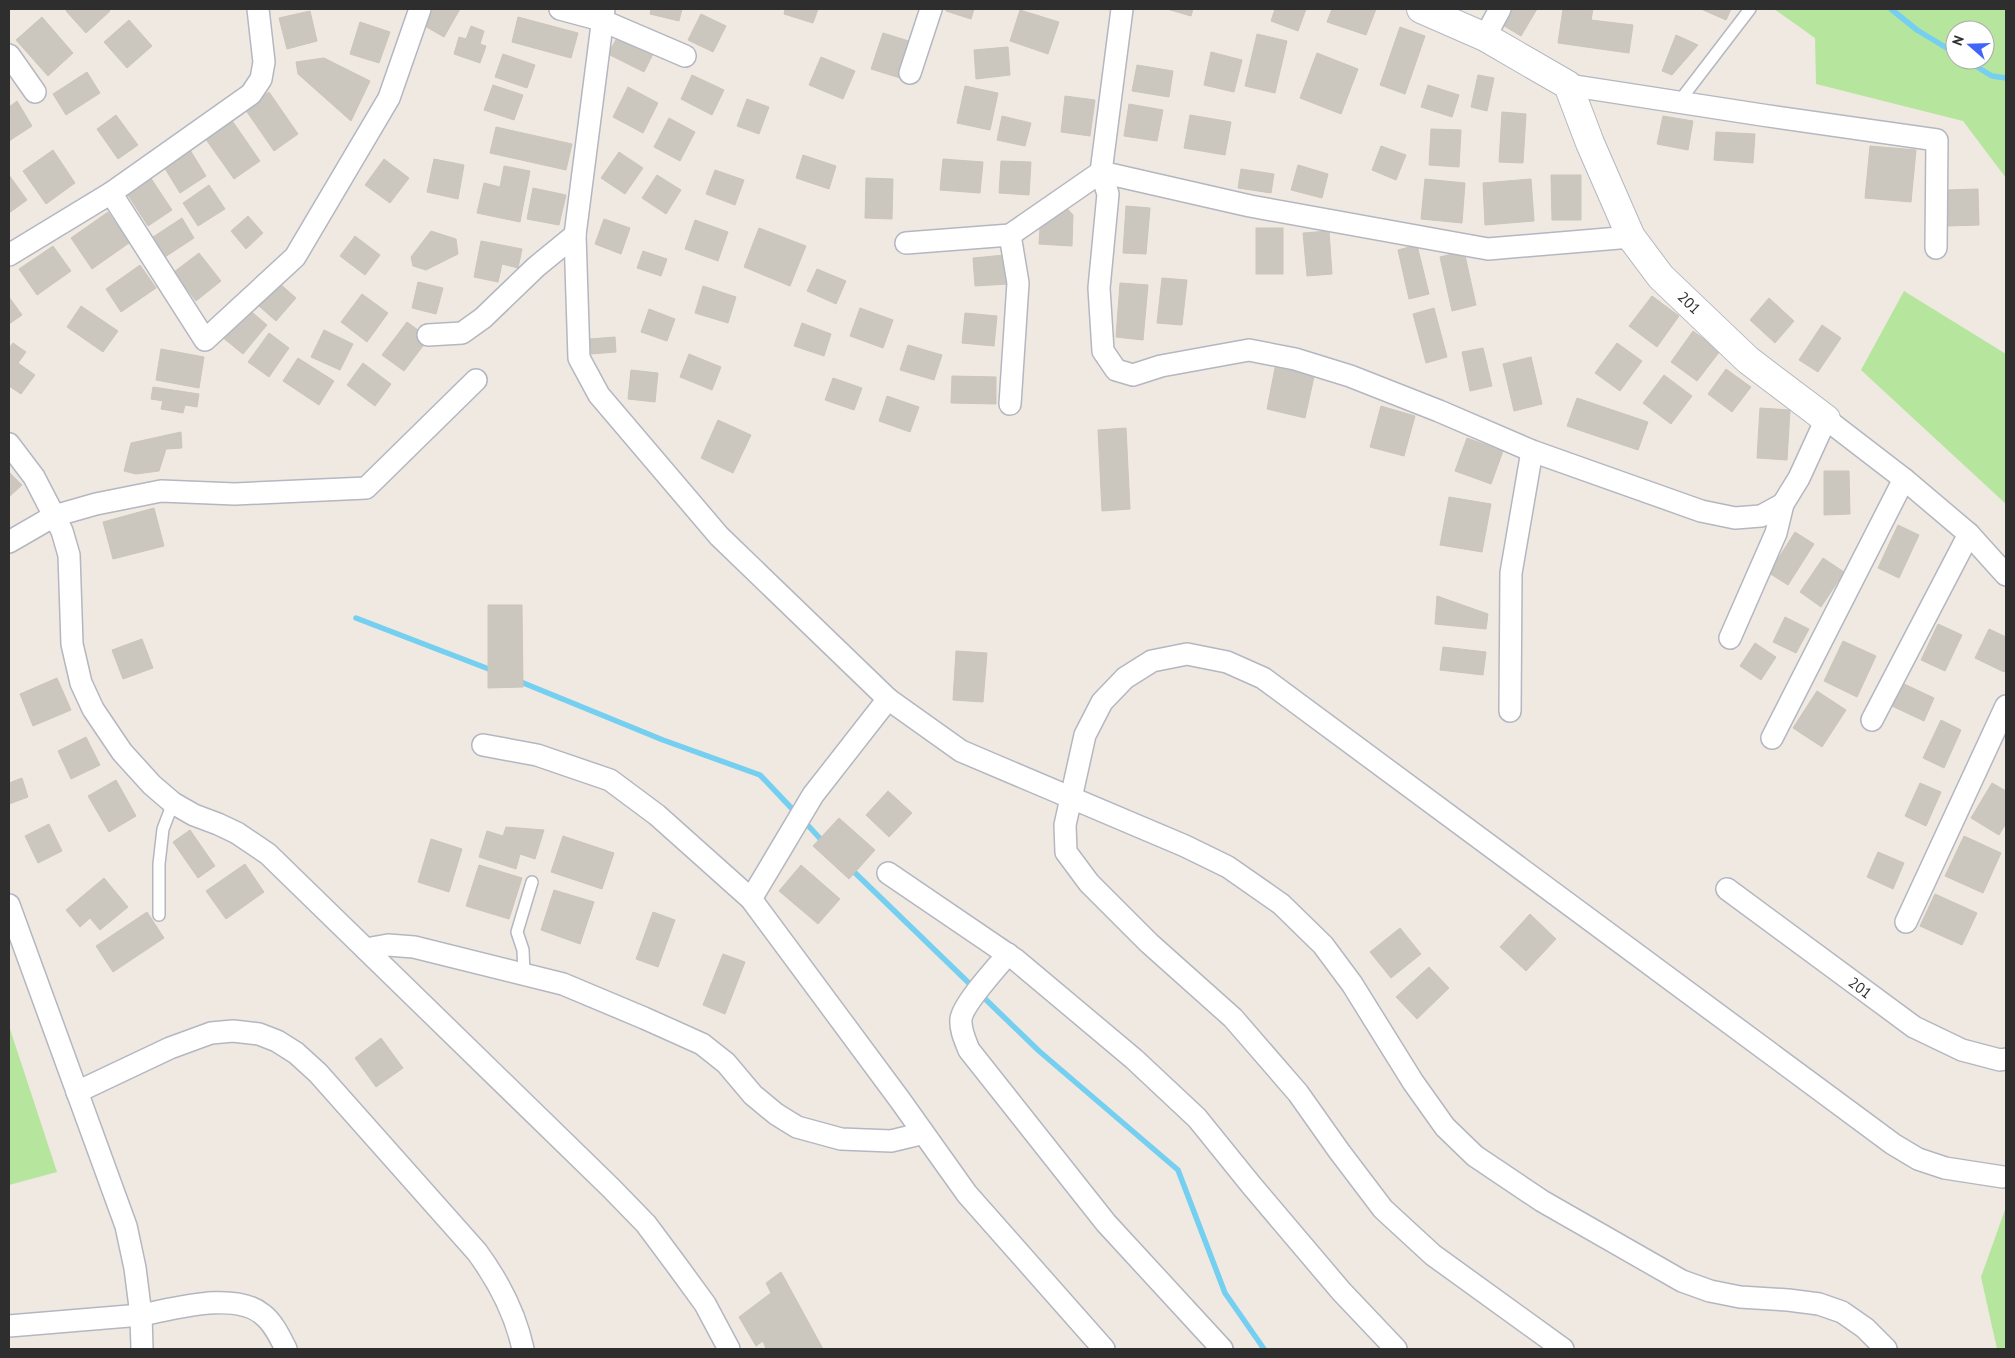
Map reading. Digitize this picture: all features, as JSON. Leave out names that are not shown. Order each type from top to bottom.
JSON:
[{"type":"street","points":[[9,255],[111,193],[251,94],[261,79],[264,62],[258,9]]},
{"type":"street","points":[[111,193],[206,340],[295,257],[389,98],[420,9]]},
{"type":"street","points":[[560,9],[602,14],[685,56]]},
{"type":"street","points":[[910,73],[931,9]]},
{"type":"street","points":[[1122,9],[1101,172],[1108,194],[1099,288],[1103,351],[1116,370],[1133,375],[1161,366],[1249,350],[1350,376],[1439,411],[1532,451],[1701,511],[1735,518],[1761,516],[1782,504]]},
{"type":"street","points":[[1422,9],[1485,37],[1568,85],[1678,103],[1937,140],[1936,248]]},
{"type":"street","points":[[1485,37],[1500,9]]},
{"type":"street","points":[[602,14],[575,235],[579,358],[599,395],[719,536],[888,699],[961,751],[1185,846],[1219,863],[1281,904],[1329,952],[1352,984],[1413,1082],[1445,1127],[1482,1161],[1542,1201],[1682,1281],[1710,1291],[1740,1297],[1819,1304],[1842,1312],[1865,1328],[1886,1349]]},
{"type":"street","points":[[9,55],[35,92]]},
{"type":"street","name":"201","points":[[1568,85],[1590,143],[1631,237],[1661,277],[1748,360],[1904,479],[1969,534],[2006,575]]},
{"type":"street","points":[[906,243],[1010,234],[1101,172],[1250,206],[1488,249],[1631,237]]},
{"type":"street","points":[[1010,234],[1018,283],[1010,404]]},
{"type":"street","points":[[428,335],[462,333],[483,318],[536,267],[575,235]]},
{"type":"street","points":[[9,542],[54,516],[96,504],[161,491],[235,494],[366,488],[476,380]]},
{"type":"street","points":[[1730,638],[1776,534],[1782,504],[1799,478],[1826,419]]},
{"type":"street","points":[[9,444],[34,477],[62,531],[69,556],[72,644],[81,683],[93,709],[122,752],[152,785],[173,803],[252,842],[296,880],[646,1224],[705,1304],[729,1349]]},
{"type":"street","points":[[1510,711],[1511,573],[1532,451]]},
{"type":"street","points":[[1772,738],[1904,479]]},
{"type":"street","points":[[1872,720],[1969,534]]},
{"type":"street","points":[[1563,1349],[1434,1256],[1384,1209],[1339,1151],[1298,1093],[1233,1018],[1149,943],[1089,883],[1066,852],[1065,824],[1085,735],[1102,702],[1125,678],[1152,661],[1187,654],[1227,662],[1262,678],[1893,1144],[1918,1160],[1945,1168],[2003,1178]]},
{"type":"street","points":[[750,899],[813,795],[888,699]]},
{"type":"street","points":[[1906,922],[2006,706]]},
{"type":"street","points":[[483,746],[537,755],[610,780],[657,815],[750,899],[967,1194],[1104,1349]]},
{"type":"street","points":[[888,873],[1008,954],[1134,1059],[1197,1118],[1335,1283],[1396,1349]]},
{"type":"street","name":"201","points":[[1727,889],[1914,1027],[1962,1050],[2000,1060],[2006,1059]]},
{"type":"street","points":[[9,905],[126,1226],[136,1268],[141,1315],[142,1349]]},
{"type":"street","points":[[366,949],[388,945],[414,947],[563,984],[702,1044],[726,1063],[753,1095],[776,1114],[797,1127],[841,1139],[891,1141],[916,1135],[922,1131]]},
{"type":"street","points":[[1008,954],[968,1002],[961,1017],[962,1032],[969,1050],[1106,1223],[1222,1349]]},
{"type":"street","points":[[77,1092],[170,1048],[212,1033],[234,1031],[259,1034],[277,1041],[296,1053],[318,1073],[477,1252],[496,1277],[509,1303],[518,1327],[523,1349]]},
{"type":"street","points":[[9,1326],[141,1315],[206,1304],[239,1303],[262,1314],[276,1331],[286,1349]]},
{"type":"lane","points":[[1678,103],[1750,9]]},
{"type":"lane","points":[[159,914],[159,864],[162,829],[173,803]]},
{"type":"lane","points":[[524,974],[523,950],[517,932],[532,882]]},
{"type":"green space","points":[[1774,9],[2006,9],[2006,178],[1963,121],[1816,84],[1815,38]]},
{"type":"green space","points":[[1904,291],[2006,354],[2006,504],[1861,370]]},
{"type":"green space","points":[[9,1026],[57,1172],[9,1185]]},
{"type":"green space","points":[[2006,1207],[2006,1349],[1997,1349],[1981,1277]]},
{"type":"building","points":[[68,9],[108,9],[110,11],[86,33],[66,11]]},
{"type":"building","points":[[431,9],[460,9],[444,37],[423,25]]},
{"type":"building","points":[[651,9],[682,9],[679,21],[650,14]]},
{"type":"building","points":[[785,9],[818,9],[813,23],[784,14]]},
{"type":"building","points":[[947,9],[974,9],[971,19],[946,11]]},
{"type":"building","points":[[1167,9],[1193,9],[1191,16]]},
{"type":"building","points":[[1275,9],[1306,9],[1298,31],[1271,21]]},
{"type":"building","points":[[1332,9],[1376,9],[1366,35],[1327,22]]},
{"type":"building","points":[[1510,9],[1537,9],[1521,36],[1501,24]]},
{"type":"building","points":[[1563,9],[1593,9],[1591,20],[1633,25],[1629,53],[1558,43]]},
{"type":"building","points":[[1701,9],[1731,9],[1726,20]]},
{"type":"building","points":[[1020,10],[1059,22],[1048,54],[1010,41]]},
{"type":"building","points":[[310,11],[317,41],[287,49],[279,18]]},
{"type":"building","points":[[701,14],[726,26],[713,52],[688,40]]},
{"type":"building","points":[[42,17],[73,53],[48,76],[16,40]]},
{"type":"building","points":[[518,17],[578,33],[571,58],[512,42]]},
{"type":"building","points":[[129,20],[152,46],[127,68],[104,42]]},
{"type":"building","points":[[360,22],[390,32],[379,63],[350,54]]},
{"type":"building","points":[[471,26],[484,31],[480,44],[486,46],[480,63],[454,54],[459,37],[466,39]]},
{"type":"building","points":[[1400,27],[1425,36],[1405,94],[1380,85]]},
{"type":"building","points":[[883,33],[912,42],[900,78],[871,69]]},
{"type":"building","points":[[1257,34],[1287,41],[1275,93],[1245,86]]},
{"type":"building","points":[[1676,35],[1698,45],[1672,75],[1662,71]]},
{"type":"building","points":[[618,36],[653,54],[644,72],[608,54]]},
{"type":"building","points":[[1008,47],[1010,75],[976,79],[974,50]]},
{"type":"building","points":[[1211,52],[1242,60],[1234,92],[1204,85]]},
{"type":"building","points":[[1317,53],[1358,69],[1341,114],[1300,98]]},
{"type":"building","points":[[503,54],[535,65],[527,88],[495,77]]},
{"type":"building","points":[[821,57],[855,71],[843,99],[809,85]]},
{"type":"building","points":[[324,58],[370,81],[351,121],[298,74],[296,62]]},
{"type":"building","points":[[1137,65],[1173,71],[1169,97],[1132,91]]},
{"type":"building","points":[[87,72],[100,93],[66,115],[53,94]]},
{"type":"building","points":[[692,75],[724,90],[712,115],[681,99]]},
{"type":"building","points":[[1478,75],[1494,78],[1487,111],[1471,107]]},
{"type":"building","points":[[493,85],[523,95],[514,120],[484,110]]},
{"type":"building","points":[[1428,85],[1459,95],[1452,117],[1421,107]]},
{"type":"building","points":[[965,86],[998,93],[990,130],[957,123]]},
{"type":"building","points":[[628,87],[658,103],[643,133],[613,117]]},
{"type":"building","points":[[269,92],[298,134],[274,151],[245,109]]},
{"type":"building","points":[[1065,96],[1095,100],[1090,136],[1061,132]]},
{"type":"building","points":[[747,99],[769,107],[759,134],[737,126]]},
{"type":"building","points":[[17,101],[32,126],[9,141],[9,107]]},
{"type":"building","points":[[1129,104],[1163,110],[1157,141],[1124,136]]},
{"type":"building","points":[[1502,112],[1526,114],[1523,163],[1499,162]]},
{"type":"building","points":[[116,115],[138,145],[118,159],[97,129]]},
{"type":"building","points":[[1190,115],[1231,122],[1225,155],[1184,148]]},
{"type":"building","points":[[1002,116],[1031,123],[1025,146],[997,140]]},
{"type":"building","points":[[1663,116],[1693,121],[1688,150],[1657,144]]},
{"type":"building","points":[[669,118],[695,132],[680,161],[654,147]]},
{"type":"building","points":[[231,119],[260,161],[234,179],[205,138]]},
{"type":"building","points":[[496,127],[572,144],[566,170],[490,153]]},
{"type":"building","points":[[1431,129],[1461,130],[1459,167],[1429,165]]},
{"type":"building","points":[[1716,132],[1755,134],[1753,163],[1714,160]]},
{"type":"building","points":[[1381,146],[1406,155],[1396,180],[1372,170]]},
{"type":"building","points":[[1870,146],[1916,150],[1911,202],[1865,198]]},
{"type":"building","points":[[53,150],[75,183],[46,204],[23,171]]},
{"type":"building","points":[[190,150],[206,176],[180,193],[164,167]]},
{"type":"building","points":[[619,152],[643,168],[625,194],[601,178]]},
{"type":"building","points":[[803,155],[836,166],[829,189],[796,178]]},
{"type":"building","points":[[384,159],[409,178],[390,203],[365,185]]},
{"type":"building","points":[[434,159],[464,165],[458,199],[427,192]]},
{"type":"building","points":[[943,159],[983,162],[980,193],[940,190]]},
{"type":"building","points":[[1001,161],[1031,162],[1029,195],[999,193]]},
{"type":"building","points":[[1298,165],[1328,174],[1322,198],[1291,190]]},
{"type":"building","points":[[504,166],[530,171],[520,222],[477,213],[484,183],[500,187]]},
{"type":"building","points":[[1241,169],[1274,174],[1271,193],[1238,188]]},
{"type":"building","points":[[715,170],[744,180],[735,205],[706,194]]},
{"type":"building","points":[[9,175],[27,200],[9,213]]},
{"type":"building","points":[[657,175],[681,190],[666,214],[642,198]]},
{"type":"building","points":[[1551,175],[1581,175],[1581,220],[1552,220]]},
{"type":"building","points":[[150,177],[172,210],[148,226],[126,192]]},
{"type":"building","points":[[866,178],[893,179],[892,219],[865,218]]},
{"type":"building","points":[[1425,179],[1465,183],[1462,223],[1421,219]]},
{"type":"building","points":[[1531,179],[1534,221],[1485,225],[1483,183]]},
{"type":"building","points":[[209,185],[225,209],[198,226],[183,203]]},
{"type":"building","points":[[533,188],[566,195],[559,225],[527,219]]},
{"type":"building","points":[[1978,189],[1979,225],[1948,226],[1947,190]]},
{"type":"building","points":[[1064,205],[1073,215],[1072,246],[1039,244],[1040,227]]},
{"type":"building","points":[[1126,206],[1150,208],[1146,254],[1123,253]]},
{"type":"building","points":[[108,212],[129,243],[92,269],[71,238]]},
{"type":"building","points":[[248,216],[263,233],[246,249],[231,231]]},
{"type":"building","points":[[182,218],[194,238],[165,257],[153,237]]},
{"type":"building","points":[[604,219],[630,228],[621,254],[595,244]]},
{"type":"building","points":[[695,220],[728,232],[718,261],[685,249]]},
{"type":"building","points":[[759,228],[806,246],[790,286],[744,267]]},
{"type":"building","points":[[1256,228],[1283,228],[1283,274],[1256,274]]},
{"type":"building","points":[[431,231],[456,239],[458,254],[426,270],[413,266],[411,257]]},
{"type":"building","points":[[1329,231],[1332,274],[1307,276],[1303,233]]},
{"type":"building","points":[[355,236],[380,255],[365,275],[340,256]]},
{"type":"building","points":[[481,241],[522,249],[518,268],[502,264],[498,282],[474,277]]},
{"type":"building","points":[[1417,245],[1429,294],[1409,299],[1398,250]]},
{"type":"building","points":[[53,246],[71,271],[37,295],[19,269]]},
{"type":"building","points":[[643,251],[667,259],[661,276],[637,268]]},
{"type":"building","points":[[1464,251],[1476,305],[1452,311],[1440,257]]},
{"type":"building","points":[[199,253],[221,281],[196,301],[174,272]]},
{"type":"building","points":[[1005,255],[1008,284],[975,286],[973,258]]},
{"type":"building","points":[[140,265],[156,288],[121,312],[106,289]]},
{"type":"building","points":[[817,269],[846,281],[836,304],[807,291]]},
{"type":"building","points":[[1162,278],[1187,280],[1182,325],[1157,323]]},
{"type":"building","points":[[418,282],[443,288],[436,314],[412,308]]},
{"type":"building","points":[[279,283],[296,298],[276,321],[259,306]]},
{"type":"building","points":[[1120,283],[1148,285],[1143,340],[1116,337]]},
{"type":"building","points":[[703,286],[736,297],[728,323],[695,313]]},
{"type":"building","points":[[362,294],[388,313],[367,342],[341,322]]},
{"type":"building","points":[[1652,296],[1679,316],[1657,347],[1629,326]]},
{"type":"building","points":[[9,297],[22,315],[9,324]]},
{"type":"building","points":[[1769,298],[1794,321],[1775,343],[1750,320]]},
{"type":"building","points":[[81,306],[118,331],[103,352],[67,327]]},
{"type":"building","points":[[246,307],[267,325],[243,354],[222,337]]},
{"type":"building","points":[[860,308],[893,320],[883,348],[850,336]]},
{"type":"building","points":[[1434,308],[1447,357],[1426,363],[1413,314]]},
{"type":"building","points":[[649,309],[675,319],[667,341],[641,332]]},
{"type":"building","points":[[965,313],[997,316],[994,346],[962,343]]},
{"type":"building","points":[[407,322],[429,338],[404,371],[382,355]]},
{"type":"building","points":[[802,323],[831,334],[824,356],[794,346]]},
{"type":"building","points":[[1822,325],[1841,338],[1818,372],[1799,360]]},
{"type":"building","points":[[324,330],[353,344],[340,370],[311,357]]},
{"type":"building","points":[[1693,331],[1720,351],[1697,381],[1671,362]]},
{"type":"building","points":[[269,333],[289,348],[269,377],[248,362]]},
{"type":"building","points":[[615,337],[616,352],[591,354],[590,339]]},
{"type":"building","points":[[13,343],[26,352],[18,363],[35,375],[21,394],[9,386],[9,348]]},
{"type":"building","points":[[1617,343],[1642,361],[1620,391],[1595,373]]},
{"type":"building","points":[[908,345],[942,355],[934,380],[900,370]]},
{"type":"building","points":[[1483,348],[1492,386],[1470,391],[1462,352]]},
{"type":"building","points":[[161,349],[204,357],[199,388],[156,380]]},
{"type":"building","points":[[689,354],[721,367],[712,390],[680,377]]},
{"type":"building","points":[[1531,357],[1542,404],[1514,411],[1503,364]]},
{"type":"building","points":[[298,358],[334,381],[319,405],[283,381]]},
{"type":"building","points":[[363,363],[391,384],[375,406],[347,385]]},
{"type":"building","points":[[1276,363],[1315,372],[1305,418],[1267,409]]},
{"type":"building","points":[[1726,369],[1751,387],[1732,412],[1708,394]]},
{"type":"building","points":[[631,370],[658,373],[655,402],[628,399]]},
{"type":"building","points":[[1664,375],[1692,396],[1671,424],[1643,403]]},
{"type":"building","points":[[952,376],[996,377],[996,404],[951,403]]},
{"type":"building","points":[[833,378],[862,388],[854,410],[825,400]]},
{"type":"building","points":[[153,387],[199,394],[197,407],[185,405],[183,413],[161,409],[163,401],[151,399]]},
{"type":"building","points":[[887,396],[919,407],[910,432],[879,421]]},
{"type":"building","points":[[1577,398],[1648,422],[1638,450],[1567,426]]},
{"type":"building","points":[[1381,406],[1415,416],[1404,456],[1370,447]]},
{"type":"building","points":[[1760,408],[1790,410],[1787,460],[1757,458]]},
{"type":"building","points":[[718,420],[751,435],[733,473],[701,458]]},
{"type":"building","points":[[1126,428],[1130,509],[1102,511],[1098,430]]},
{"type":"building","points":[[181,432],[182,448],[166,449],[159,471],[136,474],[124,471],[131,443]]},
{"type":"building","points":[[1467,438],[1503,451],[1491,484],[1455,471]]},
{"type":"building","points":[[1824,471],[1849,471],[1850,514],[1824,515]]},
{"type":"building","points":[[9,472],[22,485],[9,497]]},
{"type":"building","points":[[1449,497],[1491,504],[1482,552],[1440,545]]},
{"type":"building","points":[[154,508],[164,546],[113,559],[103,522]]},
{"type":"building","points":[[1898,525],[1919,535],[1899,578],[1878,568]]},
{"type":"building","points":[[1795,532],[1814,544],[1788,585],[1769,573]]},
{"type":"building","points":[[1823,558],[1844,572],[1821,607],[1800,592]]},
{"type":"building","points":[[1437,596],[1488,614],[1486,629],[1435,624]]},
{"type":"building","points":[[488,605],[522,605],[523,687],[488,688]]},
{"type":"building","points":[[1785,617],[1809,629],[1796,653],[1773,642]]},
{"type":"building","points":[[1938,624],[1962,635],[1945,671],[1921,660]]},
{"type":"building","points":[[1989,629],[2006,637],[2006,668],[2004,672],[1975,658]]},
{"type":"building","points":[[142,639],[153,668],[123,679],[112,650]]},
{"type":"building","points":[[1843,641],[1876,656],[1857,697],[1824,681]]},
{"type":"building","points":[[1755,643],[1776,657],[1761,680],[1740,666]]},
{"type":"building","points":[[1443,647],[1486,652],[1483,675],[1440,670]]},
{"type":"building","points":[[956,651],[987,653],[983,702],[953,700]]},
{"type":"building","points":[[57,678],[71,710],[33,726],[20,694]]},
{"type":"building","points":[[1902,683],[1934,698],[1924,721],[1892,706]]},
{"type":"building","points":[[1817,691],[1846,710],[1822,747],[1793,728]]},
{"type":"building","points":[[1941,720],[1961,730],[1944,768],[1923,758]]},
{"type":"building","points":[[86,737],[100,765],[71,779],[58,751]]},
{"type":"building","points":[[22,778],[28,797],[9,804],[9,783]]},
{"type":"building","points":[[116,780],[136,816],[109,832],[88,796]]},
{"type":"building","points":[[1920,783],[1941,792],[1926,826],[1905,816]]},
{"type":"building","points":[[1992,783],[2006,791],[2006,823],[1999,835],[1971,818]]},
{"type":"building","points":[[888,791],[912,813],[889,837],[866,815]]},
{"type":"building","points":[[839,818],[875,850],[849,879],[813,846]]},
{"type":"building","points":[[49,824],[62,851],[38,863],[25,836]]},
{"type":"building","points":[[506,827],[544,830],[535,859],[520,854],[516,869],[479,857],[487,831],[503,836]]},
{"type":"building","points":[[190,830],[215,866],[198,878],[173,842]]},
{"type":"building","points":[[563,836],[614,853],[602,889],[551,872]]},
{"type":"building","points":[[1964,836],[2001,853],[1983,893],[1945,876]]},
{"type":"building","points":[[431,839],[462,849],[449,892],[418,882]]},
{"type":"building","points":[[1878,852],[1904,863],[1893,889],[1867,877]]},
{"type":"building","points":[[245,864],[264,892],[226,919],[206,891]]},
{"type":"building","points":[[479,865],[522,878],[509,919],[466,906]]},
{"type":"building","points":[[801,865],[840,899],[818,924],[779,891]]},
{"type":"building","points":[[104,878],[128,907],[100,930],[90,918],[80,927],[66,910]]},
{"type":"building","points":[[554,890],[594,902],[580,944],[541,930]]},
{"type":"building","points":[[1935,894],[1977,913],[1962,945],[1920,926]]},
{"type":"building","points":[[147,912],[164,938],[113,972],[96,946]]},
{"type":"building","points":[[653,912],[675,920],[658,967],[636,959]]},
{"type":"building","points":[[1530,914],[1556,939],[1526,971],[1500,947]]},
{"type":"building","points":[[1400,928],[1421,954],[1391,978],[1370,952]]},
{"type":"building","points":[[723,954],[745,962],[725,1014],[703,1005]]},
{"type":"building","points":[[1429,967],[1449,988],[1417,1019],[1396,997]]},
{"type":"building","points":[[381,1038],[403,1068],[376,1087],[355,1058]]},
{"type":"building","points":[[781,1272],[823,1349],[766,1349],[763,1341],[756,1346],[739,1317],[771,1293],[766,1283]]},
{"type":"waterway","points":[[1891,9],[1917,30],[1945,47]]},
{"type":"waterway","points":[[1982,70],[1992,76],[2006,78]]},
{"type":"waterway","points":[[356,618],[494,671]]},
{"type":"waterway","points":[[516,680],[663,740],[760,775],[797,814]]},
{"type":"waterway","points":[[804,821],[825,844]]},
{"type":"waterway","points":[[849,867],[974,988]]},
{"type":"waterway","points":[[980,994],[1039,1051],[1178,1170],[1225,1293],[1264,1349]]}]
